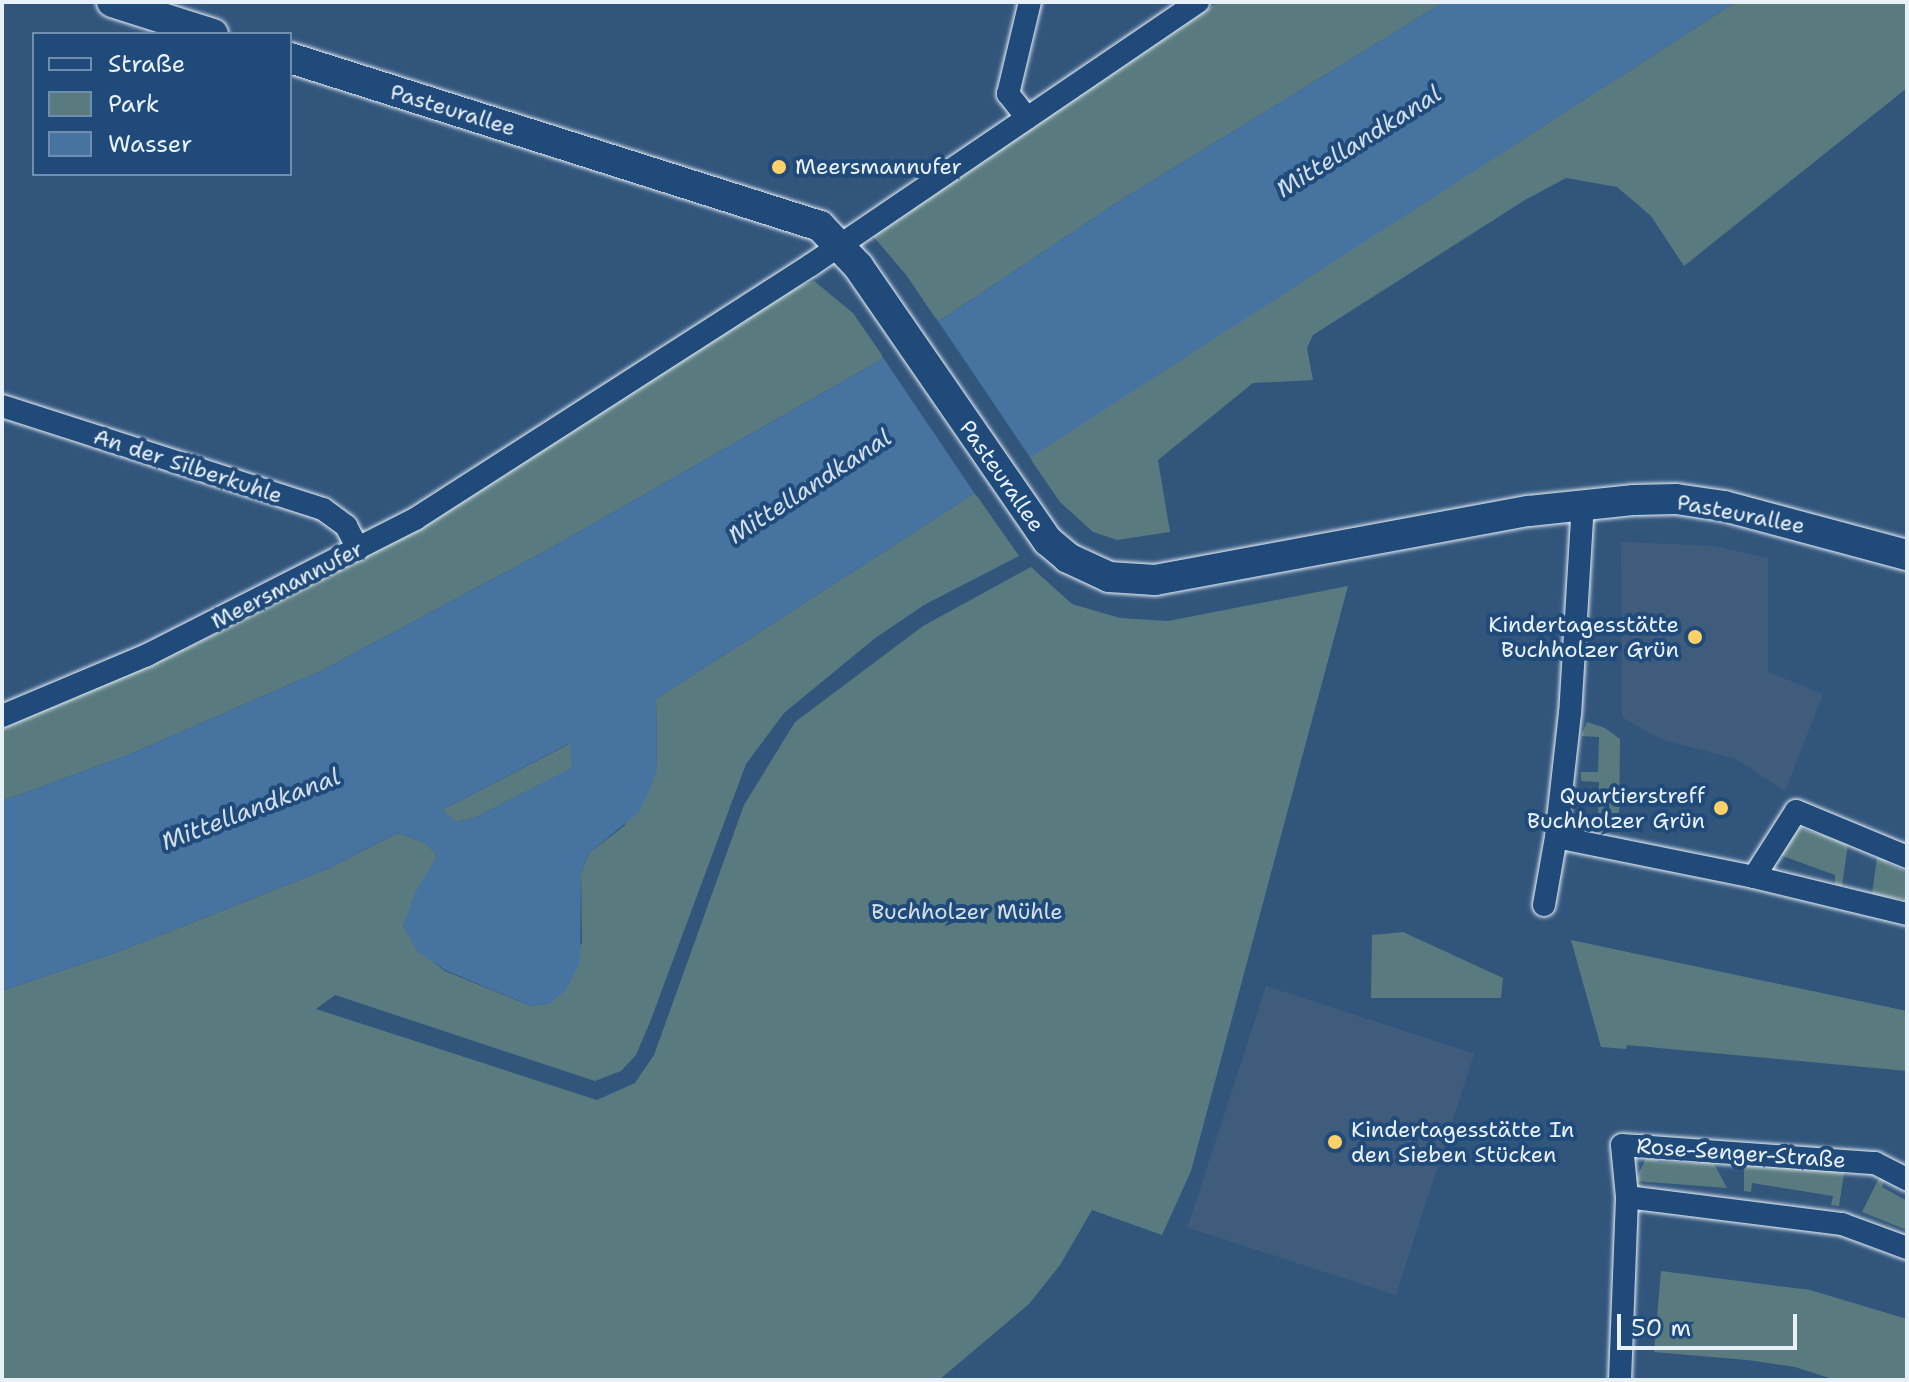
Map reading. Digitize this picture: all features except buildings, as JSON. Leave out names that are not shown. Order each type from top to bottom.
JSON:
[{"type":"street","points":[[112,2],[207,32]]},
{"type":"street","points":[[1027,118],[1008,94],[1030,2]]},
{"type":"street","name":"Meersmannufer","points":[[2,716],[147,655],[358,549],[476,481],[841,244],[1198,2]]},
{"type":"street","name":"Pasteurallee","points":[[292,59],[805,218],[820,226],[841,244],[878,295],[1048,541],[1088,569],[1109,577],[1155,580],[1583,503],[1676,499],[1724,506],[1907,555]]},
{"type":"street","name":"An der Silberkuhle","points":[[2,406],[323,509],[346,526],[358,549]]},
{"type":"street","points":[[1544,905],[1556,837],[1570,713],[1583,503]]},
{"type":"street","points":[[1754,877],[1796,811],[1907,857]]},
{"type":"street","points":[[1556,837],[1754,877],[1907,914]]},
{"type":"street","name":"Rose-Senger-Straße","points":[[1620,1380],[1627,1197],[1622,1145],[1875,1163],[1907,1179]]},
{"type":"street","points":[[1627,1197],[1842,1224],[1907,1248]]},
{"type":"shaded area","name":"Kindertagesstätte Buchholzer Grün","points":[[1621,542],[1714,546],[1768,558],[1768,672],[1823,694],[1785,791],[1736,759],[1660,739],[1622,717]]},
{"type":"shaded area","name":"Kindertagesstätte In den Sieben Stücken","points":[[1266,986],[1474,1054],[1396,1295],[1188,1228]]},
{"type":"green space","points":[[1218,2],[1444,2],[1121,200],[938,322],[907,276],[873,236]]},
{"type":"green space","points":[[1736,2],[1907,2],[1907,88],[1684,266],[1651,216],[1617,187],[1566,178],[1525,200],[1313,335],[1307,348],[1313,380],[1253,383],[1158,460],[1170,532],[1117,540],[1093,532],[1060,502],[1029,457]]},
{"type":"green space","points":[[814,281],[853,313],[884,358],[547,550],[323,670],[128,755],[2,801],[2,729],[198,643],[369,554],[797,287]]},
{"type":"green space","name":"Buchholzer Mühle","points":[[975,493],[1019,556],[924,605],[874,639],[784,713],[746,764],[650,1022],[636,1055],[621,1071],[595,1081],[335,995],[316,1009],[597,1100],[635,1083],[654,1055],[744,805],[795,722],[923,626],[1031,567],[1072,604],[1120,618],[1168,621],[1348,586],[1191,1171],[1162,1235],[1092,1210],[1060,1265],[1029,1304],[939,1380],[2,1380],[2,991],[120,951],[327,869],[398,833],[427,844],[437,856],[403,926],[433,962],[445,971],[531,1006],[550,1003],[582,942],[581,873],[589,853],[624,826],[657,769],[656,699]]},
{"type":"green space","points":[[1587,722],[1605,728],[1620,739],[1619,833],[1599,826],[1598,830],[1580,826],[1580,817],[1598,817],[1599,782],[1581,781],[1581,772],[1598,772],[1599,737],[1581,736]]},
{"type":"green space","points":[[571,743],[573,768],[474,818],[456,822],[442,810]]},
{"type":"green space","points":[[1798,827],[1848,844],[1842,886],[1835,884],[1835,875],[1780,855]]},
{"type":"green space","points":[[1878,850],[1889,853],[1887,863],[1907,872],[1907,900],[1872,894]]},
{"type":"green space","points":[[1403,932],[1503,978],[1501,998],[1371,998],[1372,935]]},
{"type":"green space","points":[[1571,940],[1907,1011],[1907,1071],[1627,1045],[1626,1049],[1601,1047]]},
{"type":"green space","points":[[1648,1154],[1657,1154],[1658,1162],[1700,1163],[1701,1155],[1710,1156],[1727,1188],[1635,1181]]},
{"type":"green space","points":[[1744,1165],[1845,1167],[1839,1206],[1831,1205],[1833,1196],[1752,1183],[1751,1192],[1744,1191]]},
{"type":"green space","points":[[1880,1176],[1885,1179],[1882,1187],[1907,1201],[1907,1230],[1862,1212]]},
{"type":"green space","points":[[1661,1271],[1810,1290],[1907,1319],[1907,1380],[1836,1380],[1795,1367],[1654,1352]]},
{"type":"water","name":"Mittellandkanal","points":[[1444,2],[1736,2],[656,699],[657,769],[651,787],[639,812],[589,853],[581,873],[580,963],[566,990],[550,1003],[531,1006],[445,970],[417,951],[403,926],[415,893],[437,856],[427,844],[398,833],[327,869],[120,951],[2,991],[2,801],[128,755],[323,670],[547,550],[884,358],[1121,200]],"holes":[[[570,743],[572,768],[474,818],[456,822],[442,810]]]},
{"type":"pier","points":[[936,318],[1032,460],[977,497],[881,355]]},
{"type":"place","name":"Meersmannufer","points":[[779,167]]},
{"type":"place","name":"Kindertagesstätte Buchholzer Grün","points":[[1695,637]]},
{"type":"place","name":"Quartierstreff Buchholzer Grün","points":[[1721,808]]},
{"type":"place","name":"Kindertagesstätte In den Sieben Stücken","points":[[1335,1142]]}]
